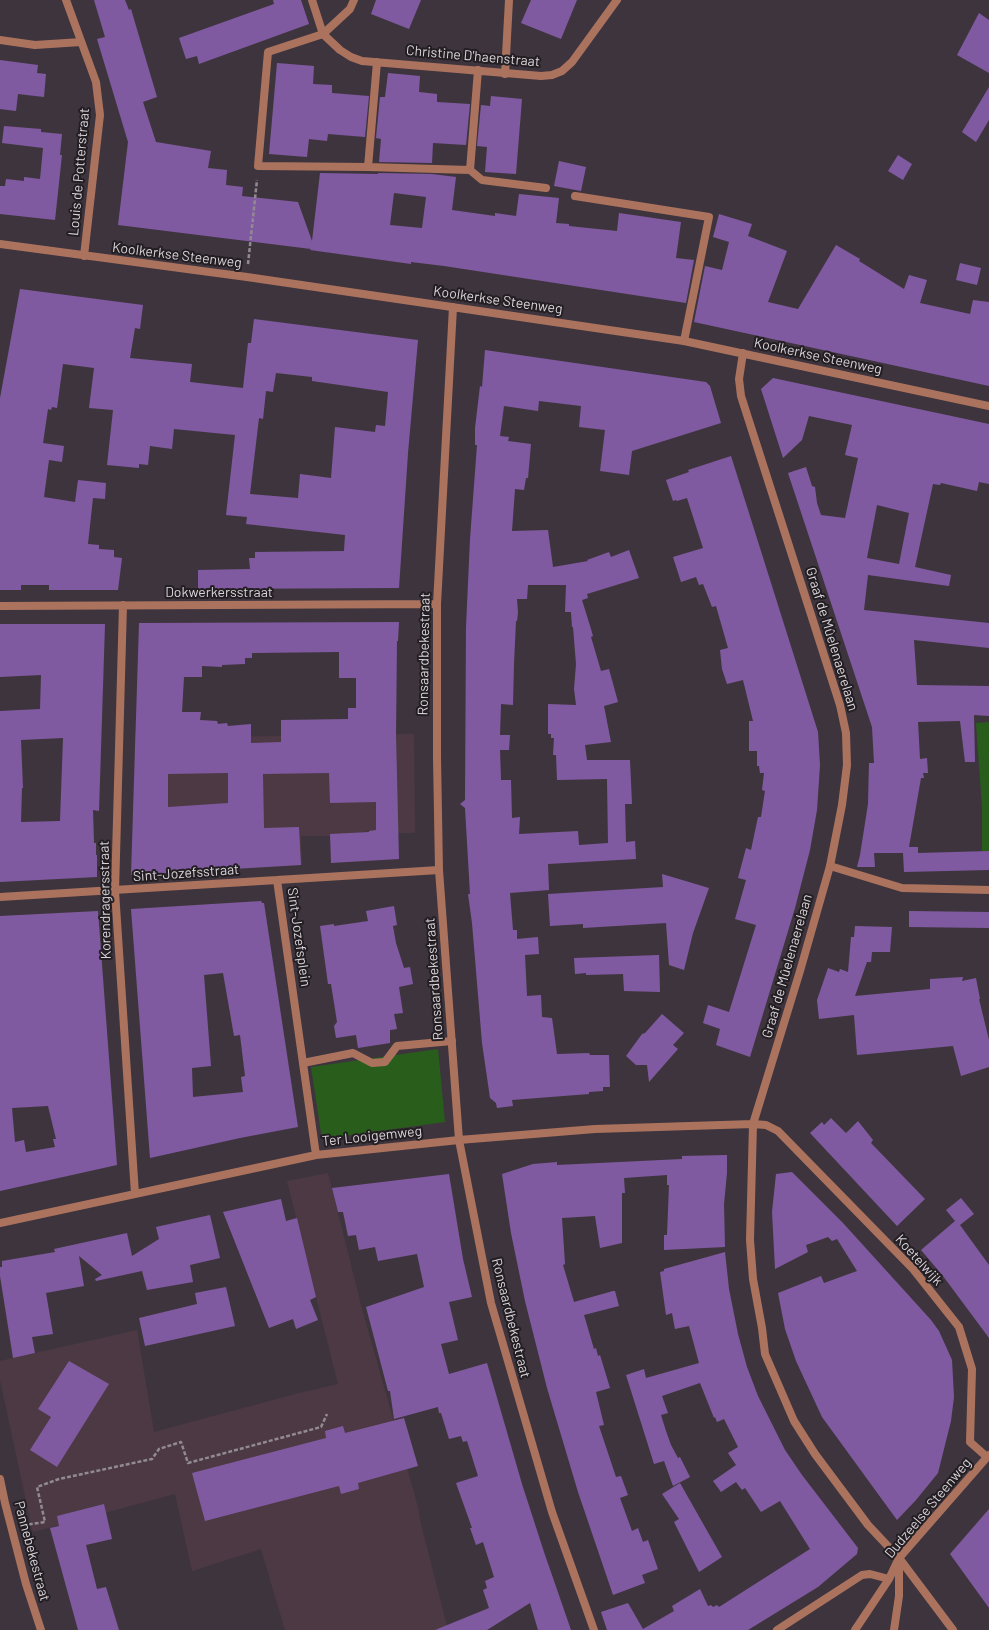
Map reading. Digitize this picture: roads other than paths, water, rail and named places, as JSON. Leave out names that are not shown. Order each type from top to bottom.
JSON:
[{"type":"street","name":"Louis de Potterstraat","points":[[66,0],[96,82],[100,115],[84,256]]},
{"type":"street","name":"Christine D'haenstraat","points":[[312,0],[323,34],[340,50],[351,57],[377,62],[541,76],[552,75],[562,71],[572,62],[618,0]]},
{"type":"street","points":[[354,0],[350,9],[323,34],[268,52],[258,166],[470,170],[482,180],[546,188]]},
{"type":"street","points":[[505,74],[509,0]]},
{"type":"street","points":[[0,40],[35,45],[82,42]]},
{"type":"street","points":[[368,167],[377,62]]},
{"type":"street","points":[[470,170],[478,70]]},
{"type":"street","points":[[576,196],[709,217],[684,341]]},
{"type":"street","name":"Koolkerkse Steenweg","points":[[0,244],[247,276],[684,341],[989,406]]},
{"type":"street","name":"Ronsaardbekestraat","points":[[453,307],[437,604],[437,757],[439,870],[459,1140],[491,1303],[552,1512],[594,1630]]},
{"type":"street","name":"Graaf de Mûelenaerelaan","points":[[743,353],[740,380],[741,396],[840,705],[846,733],[847,765],[842,805],[830,866],[754,1124],[750,1240],[753,1279],[765,1354],[794,1421],[815,1454],[868,1525],[899,1558],[953,1630]]},
{"type":"street","name":"Dokwerkersstraat","points":[[0,606],[437,604]]},
{"type":"street","name":"Korendragersstraat","points":[[123,605],[115,891],[135,1194]]},
{"type":"street","points":[[830,866],[902,888],[989,890]]},
{"type":"street","name":"Sint-Jozefsplein","points":[[316,1155],[277,880],[439,870]]},
{"type":"street","name":"Sint-Jozefsstraat","points":[[0,897],[277,880]]},
{"type":"street","points":[[303,1063],[353,1053],[372,1063],[385,1062],[398,1046],[452,1041]]},
{"type":"street","name":"Ter Looigemweg","points":[[0,1223],[316,1155],[459,1140],[595,1129],[754,1124]]},
{"type":"street","name":"Koetelwijk","points":[[754,1124],[766,1125],[778,1131],[913,1269],[959,1327],[972,1369],[970,1442],[988,1456]]},
{"type":"street","name":"Dudzeelse Steenweg","points":[[855,1630],[890,1579],[899,1558],[988,1456]]},
{"type":"street","name":"Pannebekestraat","points":[[0,1479],[2,1504],[11,1525],[26,1584],[41,1630]]},
{"type":"street","points":[[894,1630],[899,1596],[899,1558]]},
{"type":"street","name":"Dudzeelse Steenweg","points":[[777,1630],[862,1575],[870,1574],[890,1579]]}]
